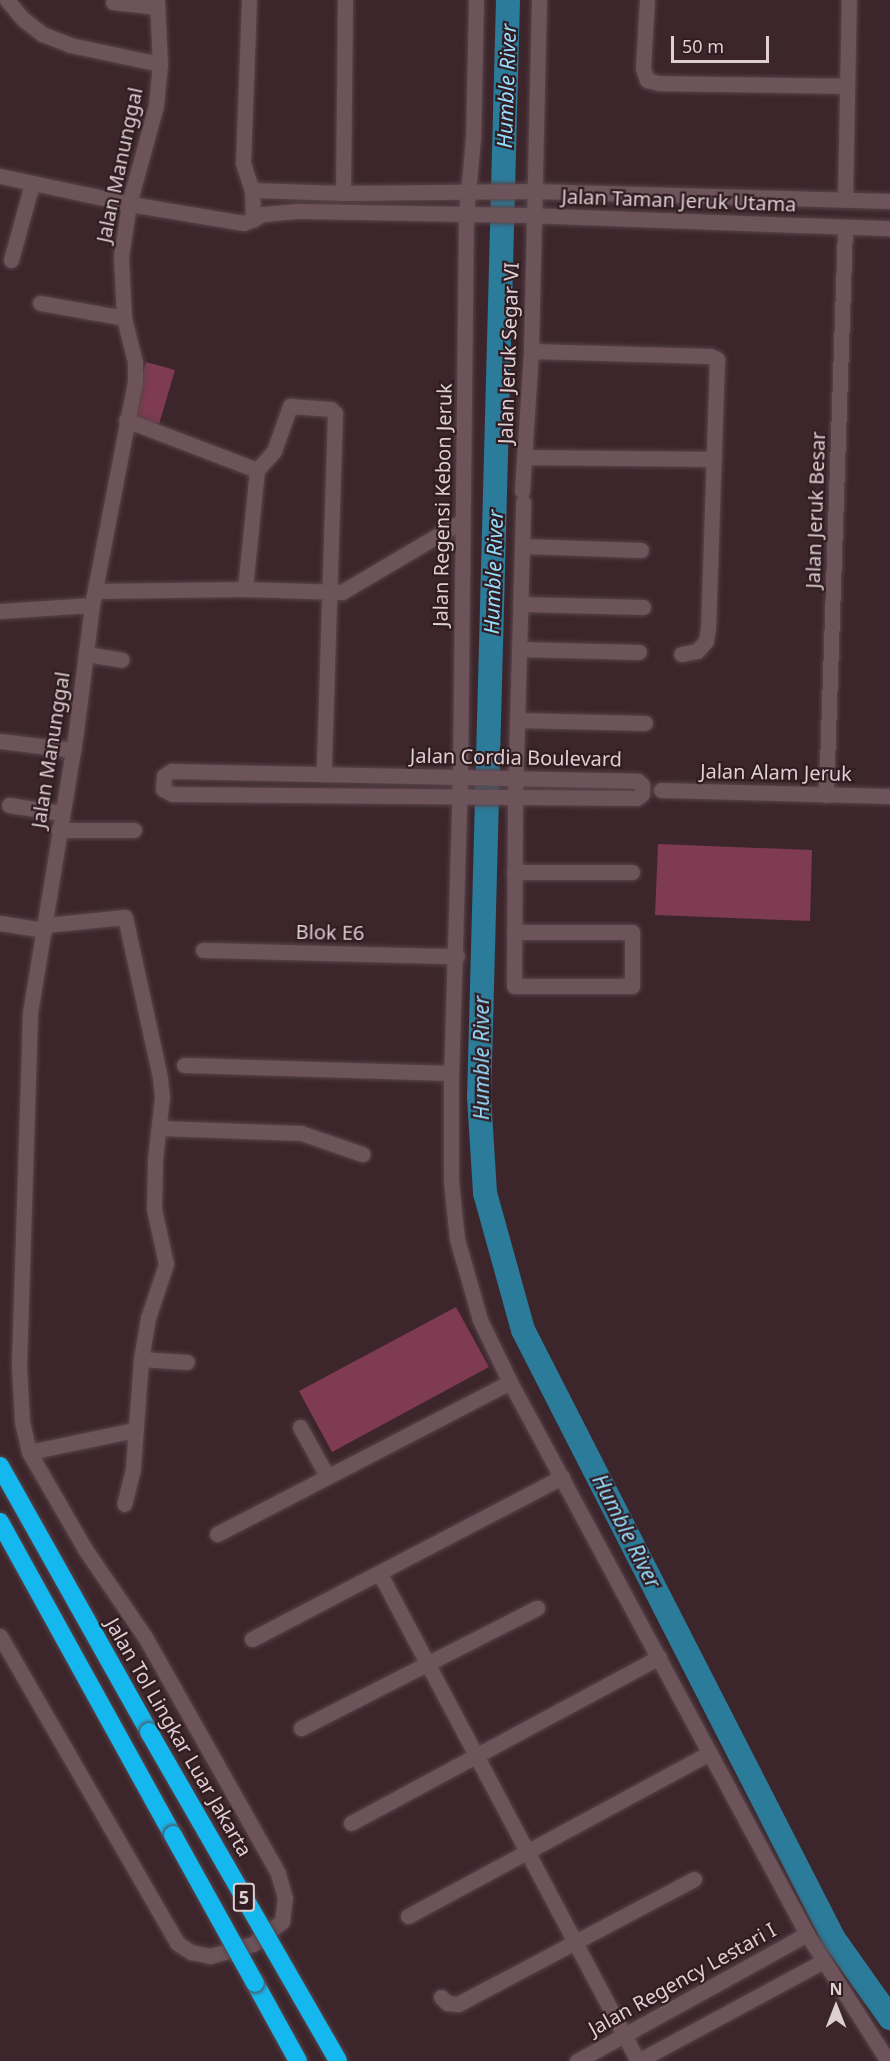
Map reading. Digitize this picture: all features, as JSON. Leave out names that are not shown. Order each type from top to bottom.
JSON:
[{"type":"highway","name":"Jalan Tol Lingkar Luar Jakarta","points":[[0,1466],[149,1732],[338,2061]]},
{"type":"highway","name":"5","points":[[0,1522],[298,2061]]},
{"type":"highway","points":[[255,1983],[264,2021],[283,2061]]},
{"type":"street","name":"Jalan Manunggal","points":[[7,0],[23,20],[51,38],[70,45],[160,64]]},
{"type":"street","points":[[249,0],[243,163],[252,190],[253,220]]},
{"type":"street","points":[[343,193],[345,0]]},
{"type":"street","name":"Jalan Regensi Kebon Jeruk","points":[[476,0],[473,138],[466,215],[462,521],[467,777],[451,1073],[450,1180],[457,1239],[480,1320],[510,1382],[807,1934],[888,2061]]},
{"type":"street","name":"Jalan Jeruk Segar VI","points":[[514,932],[632,932],[632,986],[514,986],[511,778],[517,720],[523,496],[531,351],[528,191],[539,0]]},
{"type":"street","points":[[647,0],[643,68],[647,80],[659,83],[847,86]]},
{"type":"street","points":[[845,200],[849,0]]},
{"type":"street","points":[[113,2],[157,3]]},
{"type":"street","name":"Jalan Manunggal","points":[[0,1636],[177,1943],[191,1952],[210,1956],[253,1944],[282,1921],[285,1898],[278,1873],[145,1637],[85,1549],[29,1452],[22,1421],[19,1365],[30,1013],[34,976],[45,928],[58,830],[73,750],[93,598],[135,382],[135,362],[124,318],[121,256],[129,204],[140,172],[156,105],[160,64],[157,3]]},
{"type":"street","name":"Jalan Taman Jeruk Utama","points":[[0,176],[129,204],[243,223],[263,214],[300,211],[529,215],[890,228]]},
{"type":"street","points":[[11,260],[32,183]]},
{"type":"street","name":"Jalan Taman Jeruk Utama","points":[[252,190],[343,193],[528,191],[890,201]]},
{"type":"street","name":"Jalan Jeruk Besar","points":[[826,795],[845,226]]},
{"type":"street","points":[[40,303],[124,318]]},
{"type":"street","points":[[531,351],[710,356],[717,359],[706,641],[697,651],[681,654]]},
{"type":"street","points":[[245,589],[258,470],[274,451],[290,406],[331,409],[335,413],[324,773]]},
{"type":"street","points":[[126,420],[258,470]]},
{"type":"street","points":[[525,458],[714,459]]},
{"type":"street","points":[[0,611],[93,598],[245,589],[328,593],[352,588],[462,521]]},
{"type":"street","points":[[522,546],[641,550]]},
{"type":"street","points":[[520,604],[643,607]]},
{"type":"street","points":[[519,649],[639,652]]},
{"type":"street","points":[[86,654],[122,660]]},
{"type":"street","points":[[517,720],[645,723]]},
{"type":"street","points":[[0,741],[73,750]]},
{"type":"street","name":"Jalan Cordia Boulevard","points":[[171,771],[324,773],[638,781],[642,785],[642,794],[637,798],[172,794],[164,789],[164,776],[171,771]]},
{"type":"street","name":"Jalan Alam Jeruk","points":[[661,790],[890,796]]},
{"type":"street","points":[[9,805],[61,813]]},
{"type":"street","points":[[58,830],[134,831]]},
{"type":"street","points":[[514,872],[632,872]]},
{"type":"street","points":[[0,922],[45,928],[124,917],[160,1078],[154,1209],[166,1264],[148,1318],[141,1359],[134,1430],[133,1469],[124,1504]]},
{"type":"street","name":"Blok E6","points":[[203,950],[457,956]]},
{"type":"street","points":[[184,1065],[451,1073]]},
{"type":"street","points":[[159,1128],[301,1133],[362,1154]]},
{"type":"street","points":[[141,1359],[187,1362]]},
{"type":"street","points":[[217,1534],[510,1382]]},
{"type":"street","points":[[300,1426],[327,1476]]},
{"type":"street","points":[[29,1452],[134,1430]]},
{"type":"street","points":[[252,1639],[562,1477]]},
{"type":"street","points":[[380,1574],[638,2060],[824,1961]]},
{"type":"street","points":[[301,1728],[537,1608]]},
{"type":"street","points":[[351,1823],[659,1658]]},
{"type":"street","points":[[408,1916],[710,1753]]},
{"type":"street","points":[[441,1997],[447,2003],[458,2004],[694,1879]]},
{"type":"street","name":"Jalan Regency Lestari I","points":[[577,2061],[625,2038],[807,1934]]},
{"type":"shaded area","points":[[146,362],[175,370],[159,424],[131,416]]},
{"type":"shaded area","points":[[658,844],[812,850],[810,921],[655,915]]},
{"type":"shaded area","points":[[456,1307],[489,1367],[332,1452],[299,1391]]},
{"type":"waterway","name":"Humble River","points":[[508,0],[479,1097],[485,1193],[523,1330],[834,1939],[890,2018]]}]
